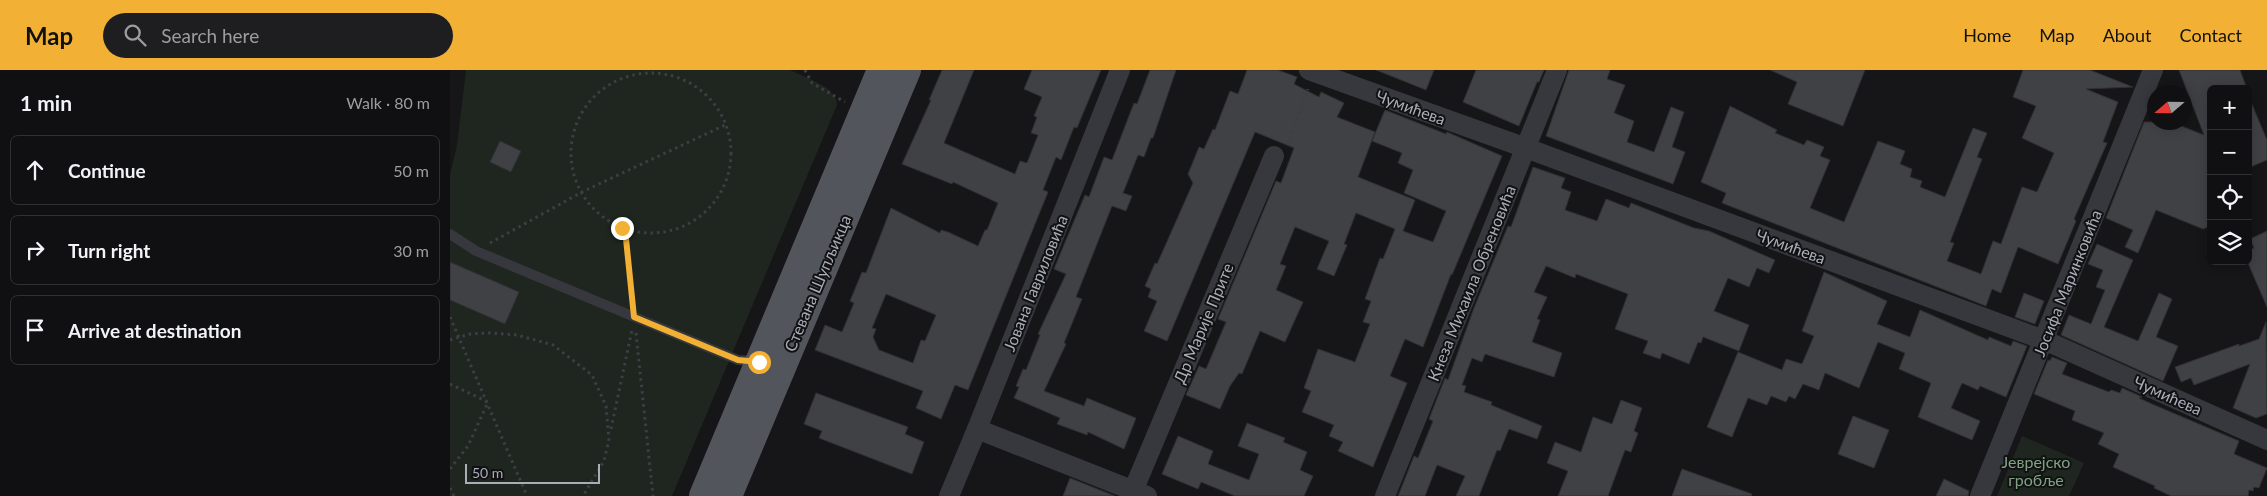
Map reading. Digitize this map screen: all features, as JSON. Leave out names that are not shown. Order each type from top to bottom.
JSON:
[{"type":"main road","name":"Стевана Шупљикца","points":[[703,496],[881,70]]},
{"type":"main road","name":"Стевана Шупљикца","points":[[728,496],[907,70]]},
{"type":"street","name":"Јована Гавриловића","points":[[949,496],[978,429],[1120,70]]},
{"type":"street","name":"Кнеза Михаила Обреновића","points":[[1384,496],[1557,70]]},
{"type":"street","name":"Јосифа Маринковића","points":[[1980,496],[2154,70]]},
{"type":"street","name":"Чумићева","points":[[1311,71],[1526,148],[2044,340],[2267,440]]},
{"type":"street","name":"Др Марије Прите","points":[[1140,493],[1274,156]]},
{"type":"street","points":[[978,429],[1140,493]]},
{"type":"lane","points":[[450,234],[476,251],[634,317],[738,360],[759,362]]},
{"type":"path","points":[[805,70],[812,83],[846,102]]},
{"type":"path","points":[[1274,156],[1283,151],[1289,144],[1311,71]]},
{"type":"path","points":[[655,73],[686,81],[711,101],[726,125],[730,142],[730,167],[722,191],[707,211],[694,221],[671,231],[646,233],[625,229],[600,215],[577,183],[572,162],[574,130],[589,102],[614,82],[634,75],[655,73]]},
{"type":"path","points":[[476,251],[582,192],[726,125]]},
{"type":"path","points":[[625,229],[653,496]]},
{"type":"path","points":[[450,317],[527,496]]},
{"type":"path","points":[[583,496],[604,461],[634,317]]},
{"type":"path","points":[[450,340],[490,333],[517,335],[553,345],[592,375],[606,406],[609,439]]},
{"type":"path","points":[[450,384],[488,402]]},
{"type":"path","points":[[450,469],[468,446],[488,402]]},
{"type":"path","points":[[450,488],[454,496]]},
{"type":"green space","points":[[466,70],[790,70],[819,83],[836,98],[837,105],[672,496],[450,496],[450,175],[457,145]]},
{"type":"green space","name":"Јеврејско гробље","points":[[2022,436],[2084,463],[2069,496],[1997,496]]},
{"type":"building","points":[[942,70],[974,70],[944,143],[1015,174],[1020,161],[1027,163],[1038,135],[1031,133],[1037,117],[1034,116],[1042,97],[1024,89],[1032,70],[1101,70],[1077,128],[1074,127],[1061,160],[1056,157],[1043,190],[1048,192],[968,390],[955,385],[941,419],[916,408],[923,391],[815,350],[825,325],[842,332],[854,303],[850,301],[862,272],[866,273],[891,208],[940,233],[941,230],[948,232],[978,246],[985,230],[987,230],[998,203],[953,182],[952,184],[902,164],[931,100],[929,100]],"holes":[[[886,294],[936,315],[925,341],[921,340],[913,363],[879,350],[873,337],[876,329],[872,328]]]},
{"type":"building","points":[[1150,70],[1176,70],[1153,138],[1151,138],[1144,157],[1138,155],[1123,193],[1132,196],[1126,211],[1112,206],[1076,297],[1082,299],[1064,343],[1066,344],[1044,391],[1084,406],[1087,398],[1136,418],[1124,449],[1088,432],[1087,435],[1057,424],[1060,418],[1014,398],[1019,387],[1016,386],[1023,369],[1026,370],[1040,335],[1038,334],[1066,274],[1054,269],[1066,240],[1085,195],[1089,197],[1104,157],[1112,160],[1134,103],[1137,104]]},
{"type":"building","points":[[1247,70],[1278,70],[1297,77],[1294,84],[1319,97],[1321,92],[1344,103],[1337,117],[1375,132],[1358,177],[1415,200],[1403,231],[1433,242],[1446,211],[1404,193],[1413,170],[1398,163],[1402,153],[1372,141],[1385,110],[1446,134],[1447,132],[1502,156],[1451,274],[1423,347],[1405,339],[1390,376],[1407,383],[1373,467],[1338,451],[1343,442],[1329,436],[1334,425],[1302,412],[1311,391],[1304,388],[1318,349],[1355,362],[1370,324],[1363,322],[1371,301],[1365,299],[1380,258],[1383,259],[1395,229],[1356,213],[1344,244],[1347,245],[1334,276],[1317,269],[1329,241],[1295,227],[1280,264],[1286,266],[1276,290],[1303,302],[1285,342],[1260,331],[1242,374],[1239,373],[1230,386],[1220,409],[1186,395],[1199,366],[1206,369],[1226,322],[1218,319],[1276,181],[1281,183],[1294,148],[1255,132],[1167,341],[1144,331],[1157,301],[1148,297],[1151,289],[1145,286],[1155,263],[1157,264],[1193,183],[1188,174],[1199,147],[1204,149],[1213,129],[1215,130],[1230,91],[1238,94]]},
{"type":"building","points":[[1376,70],[1434,70],[1426,90]]},
{"type":"building","points":[[1476,70],[1544,70],[1539,82],[1537,82],[1519,126],[1463,102]]},
{"type":"building","points":[[1569,70],[1610,70],[1607,79],[1625,85],[1614,113],[1634,121],[1627,142],[1654,152],[1671,107],[1684,112],[1672,147],[1685,152],[1673,184],[1546,136]]},
{"type":"building","points":[[1770,70],[1865,70],[1843,126],[1788,104],[1797,82]]},
{"type":"building","points":[[2023,70],[2090,70],[2133,87],[2086,89],[2118,102],[2103,142],[2107,143],[2074,219],[2076,221],[2058,264],[2018,247],[2001,293],[1992,289],[1986,306],[1722,203],[1726,193],[1701,182],[1730,106],[1777,130],[1775,133],[1804,145],[1807,140],[1824,147],[1820,156],[1830,160],[1810,208],[1844,222],[1878,141],[1905,151],[1900,164],[1912,169],[1910,177],[1922,181],[1920,187],[1945,197],[1973,128],[1987,133],[1977,157],[1982,159],[1950,242],[1954,243],[1947,261],[1981,274],[1993,241],[2001,244],[2022,187],[2037,192],[2054,153],[2022,138],[2036,106],[2013,97]]},
{"type":"building","points":[[2179,70],[2240,70],[2246,85],[2207,85],[2207,228],[2203,229],[2156,210],[2138,253],[2125,247],[2133,230],[2106,218],[2144,122],[2147,122],[2147,130],[2191,130],[2204,135],[2192,104],[2192,85],[2185,85]]},
{"type":"building","points":[[2252,104],[2267,140],[2267,160],[2252,166]]},
{"type":"building","points":[[500,141],[521,151],[511,172],[490,162]]},
{"type":"building","points":[[1533,167],[1565,178],[1561,188],[1571,192],[1565,210],[1597,221],[1606,199],[1629,208],[1631,203],[1694,228],[1709,231],[1775,260],[1769,273],[1757,268],[1749,287],[1728,278],[1714,311],[1749,325],[1739,351],[1703,337],[1701,343],[1698,342],[1689,364],[1662,353],[1660,359],[1643,353],[1648,341],[1615,329],[1628,294],[1576,274],[1575,278],[1546,266],[1534,292],[1547,297],[1537,319],[1540,320],[1532,342],[1562,353],[1554,377],[1485,354],[1482,362],[1472,358],[1462,385],[1466,386],[1464,392],[1492,402],[1491,405],[1542,426],[1537,439],[1509,429],[1500,451],[1497,450],[1479,496],[1456,496],[1465,476],[1437,465],[1425,496],[1398,496],[1414,456],[1418,458],[1433,421],[1429,419],[1445,378],[1448,380],[1474,308],[1508,226],[1511,227]]},
{"type":"building","points":[[2267,231],[2267,307],[2249,265],[2252,265],[2252,249],[2254,248],[2252,238]]},
{"type":"building","points":[[2097,244],[2133,260],[2104,327],[2138,341],[2159,293],[2172,299],[2156,337],[2178,346],[2163,381],[2061,335],[2069,315],[2091,324],[2105,290],[2096,287],[2103,270],[2088,264]]},
{"type":"building","points":[[450,262],[519,292],[505,324],[450,300]]},
{"type":"building","points":[[1824,272],[1887,301],[1877,324],[1910,337],[1920,310],[1988,340],[1989,337],[2011,346],[2013,341],[2027,346],[2006,397],[1980,386],[1978,390],[1962,383],[1951,408],[1980,421],[1972,440],[1918,417],[1931,383],[1899,369],[1905,353],[1878,342],[1859,388],[1825,373],[1819,390],[1803,384],[1795,399],[1789,396],[1786,402],[1771,396],[1767,405],[1748,398],[1732,437],[1707,427],[1738,352],[1782,370],[1786,359],[1802,364],[1814,336],[1802,331]]},
{"type":"building","points":[[2024,293],[2044,301],[2035,324],[2015,317]]},
{"type":"building","points":[[2266,322],[2267,414],[2256,418],[2233,408],[2250,364],[2194,385],[2191,378],[2181,382],[2175,367],[2239,344],[2239,346],[2259,339]]},
{"type":"building","points":[[2052,357],[2067,363],[2062,374],[2109,392],[2111,390],[2120,393],[2122,388],[2152,404],[2239,441],[2234,454],[2267,468],[2259,488],[2254,487],[2253,491],[2249,490],[2248,496],[2171,496],[2154,488],[2155,486],[2113,467],[2119,454],[2098,444],[2104,433],[2072,420],[2075,411],[2034,394],[2048,360],[2050,361]]},
{"type":"building","points":[[816,393],[908,427],[905,434],[924,442],[912,474],[819,438],[822,431],[804,424]]},
{"type":"building","points":[[1621,400],[1642,408],[1634,431],[1638,433],[1631,452],[1625,450],[1608,496],[1558,496],[1568,471],[1547,463],[1555,442],[1581,452],[1593,417],[1612,424]]},
{"type":"building","points":[[1853,416],[1889,430],[1874,468],[1838,454]]},
{"type":"building","points":[[1247,423],[1285,438],[1283,442],[1307,452],[1300,470],[1313,476],[1304,496],[1235,496],[1201,482],[1198,489],[1162,474],[1178,436],[1213,451],[1208,464],[1249,480],[1259,454],[1238,446]]},
{"type":"building","points":[[1682,469],[1752,494],[1751,496],[1672,496]]},
{"type":"building","points":[[1070,478],[1115,496],[1063,496]]},
{"type":"building","points":[[1944,479],[1969,491],[1968,496],[1936,496]]},
{"type":"route","points":[[622,228],[625,229],[634,317],[738,360],[759,362]]}]
